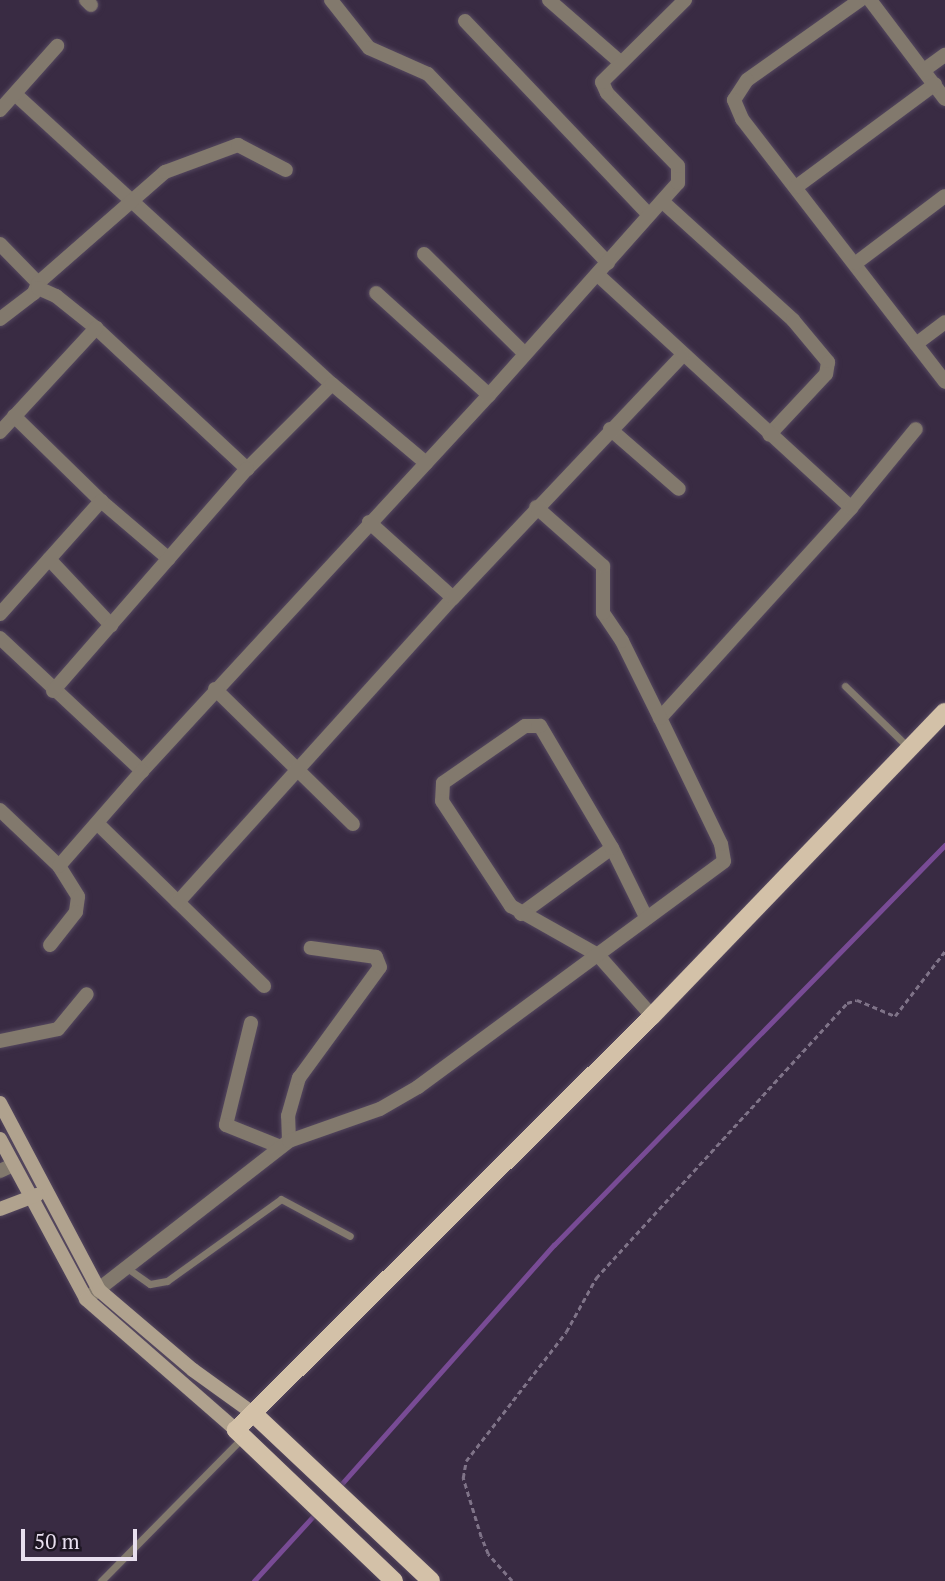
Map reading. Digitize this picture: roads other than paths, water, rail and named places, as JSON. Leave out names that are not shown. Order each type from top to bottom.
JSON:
[{"type":"main road","points":[[240,1433],[254,1414],[487,1175],[652,1016],[945,712]]},
{"type":"main road","points":[[0,1102],[44,1192],[99,1290],[193,1370],[254,1414],[371,1520],[431,1581]]},
{"type":"main road","points":[[0,1139],[6,1168],[29,1198],[86,1300],[240,1433],[394,1581]]},
{"type":"main road","points":[[0,1209],[44,1192]]},
{"type":"street","points":[[549,0],[619,61]]},
{"type":"street","points":[[59,866],[215,689],[489,395],[663,202],[681,173],[603,88],[604,77],[684,0]]},
{"type":"street","points":[[860,0],[747,80],[734,100],[742,119],[856,263],[945,382]]},
{"type":"street","points":[[870,0],[945,99]]},
{"type":"street","points":[[333,1],[369,48],[428,74],[608,263]]},
{"type":"street","points":[[465,21],[649,215]]},
{"type":"street","points":[[0,110],[57,46]]},
{"type":"street","points":[[924,70],[945,55]]},
{"type":"street","points":[[796,187],[935,85]]},
{"type":"street","points":[[15,94],[332,384],[426,463]]},
{"type":"street","points":[[0,319],[166,172],[229,145],[247,147],[286,170]]},
{"type":"street","points":[[856,263],[945,196]]},
{"type":"street","points":[[663,202],[793,320],[828,362],[826,374],[769,435]]},
{"type":"street","points":[[0,244],[38,285],[96,328],[247,469]]},
{"type":"street","points":[[424,254],[525,354]]},
{"type":"street","points":[[598,275],[682,356],[851,508]]},
{"type":"street","points":[[376,293],[489,395]]},
{"type":"street","points":[[916,344],[945,322]]},
{"type":"street","points":[[0,432],[96,328]]},
{"type":"street","points":[[178,902],[537,507],[682,356]]},
{"type":"street","points":[[53,691],[247,469],[332,384]]},
{"type":"street","points":[[14,416],[102,501],[169,559]]},
{"type":"street","points":[[610,429],[679,489]]},
{"type":"street","points":[[660,718],[851,508],[916,429]]},
{"type":"street","points":[[0,614],[102,501]]},
{"type":"street","points":[[86,1300],[285,1144],[380,1109],[418,1087],[724,861],[721,844],[660,718],[622,641],[603,613],[603,566],[537,507]]},
{"type":"street","points":[[369,522],[453,598]]},
{"type":"street","points":[[49,559],[111,625]]},
{"type":"street","points":[[0,638],[53,691],[142,771]]},
{"type":"street","points":[[215,689],[353,824]]},
{"type":"street","points":[[646,916],[612,848],[535,723],[449,777],[440,789],[442,801],[486,875],[521,914],[598,955],[652,1016]]},
{"type":"street","points":[[0,810],[59,866],[78,904],[50,945]]},
{"type":"street","points":[[98,824],[264,986]]},
{"type":"street","points":[[521,914],[612,848]]},
{"type":"street","points":[[285,1144],[288,1116],[299,1078],[380,967],[376,957],[312,948]]},
{"type":"street","points":[[0,1041],[58,1029],[87,994]]},
{"type":"street","points":[[251,1023],[226,1125],[285,1144]]},
{"type":"lane","points":[[845,686],[909,748]]},
{"type":"lane","points":[[127,1268],[150,1284],[167,1281],[281,1199],[350,1236]]},
{"type":"lane","points":[[101,1581],[240,1433]]},
{"type":"waterway","points":[[338,1488],[554,1245],[945,845]]},
{"type":"waterway","points":[[254,1581],[316,1513]]}]
